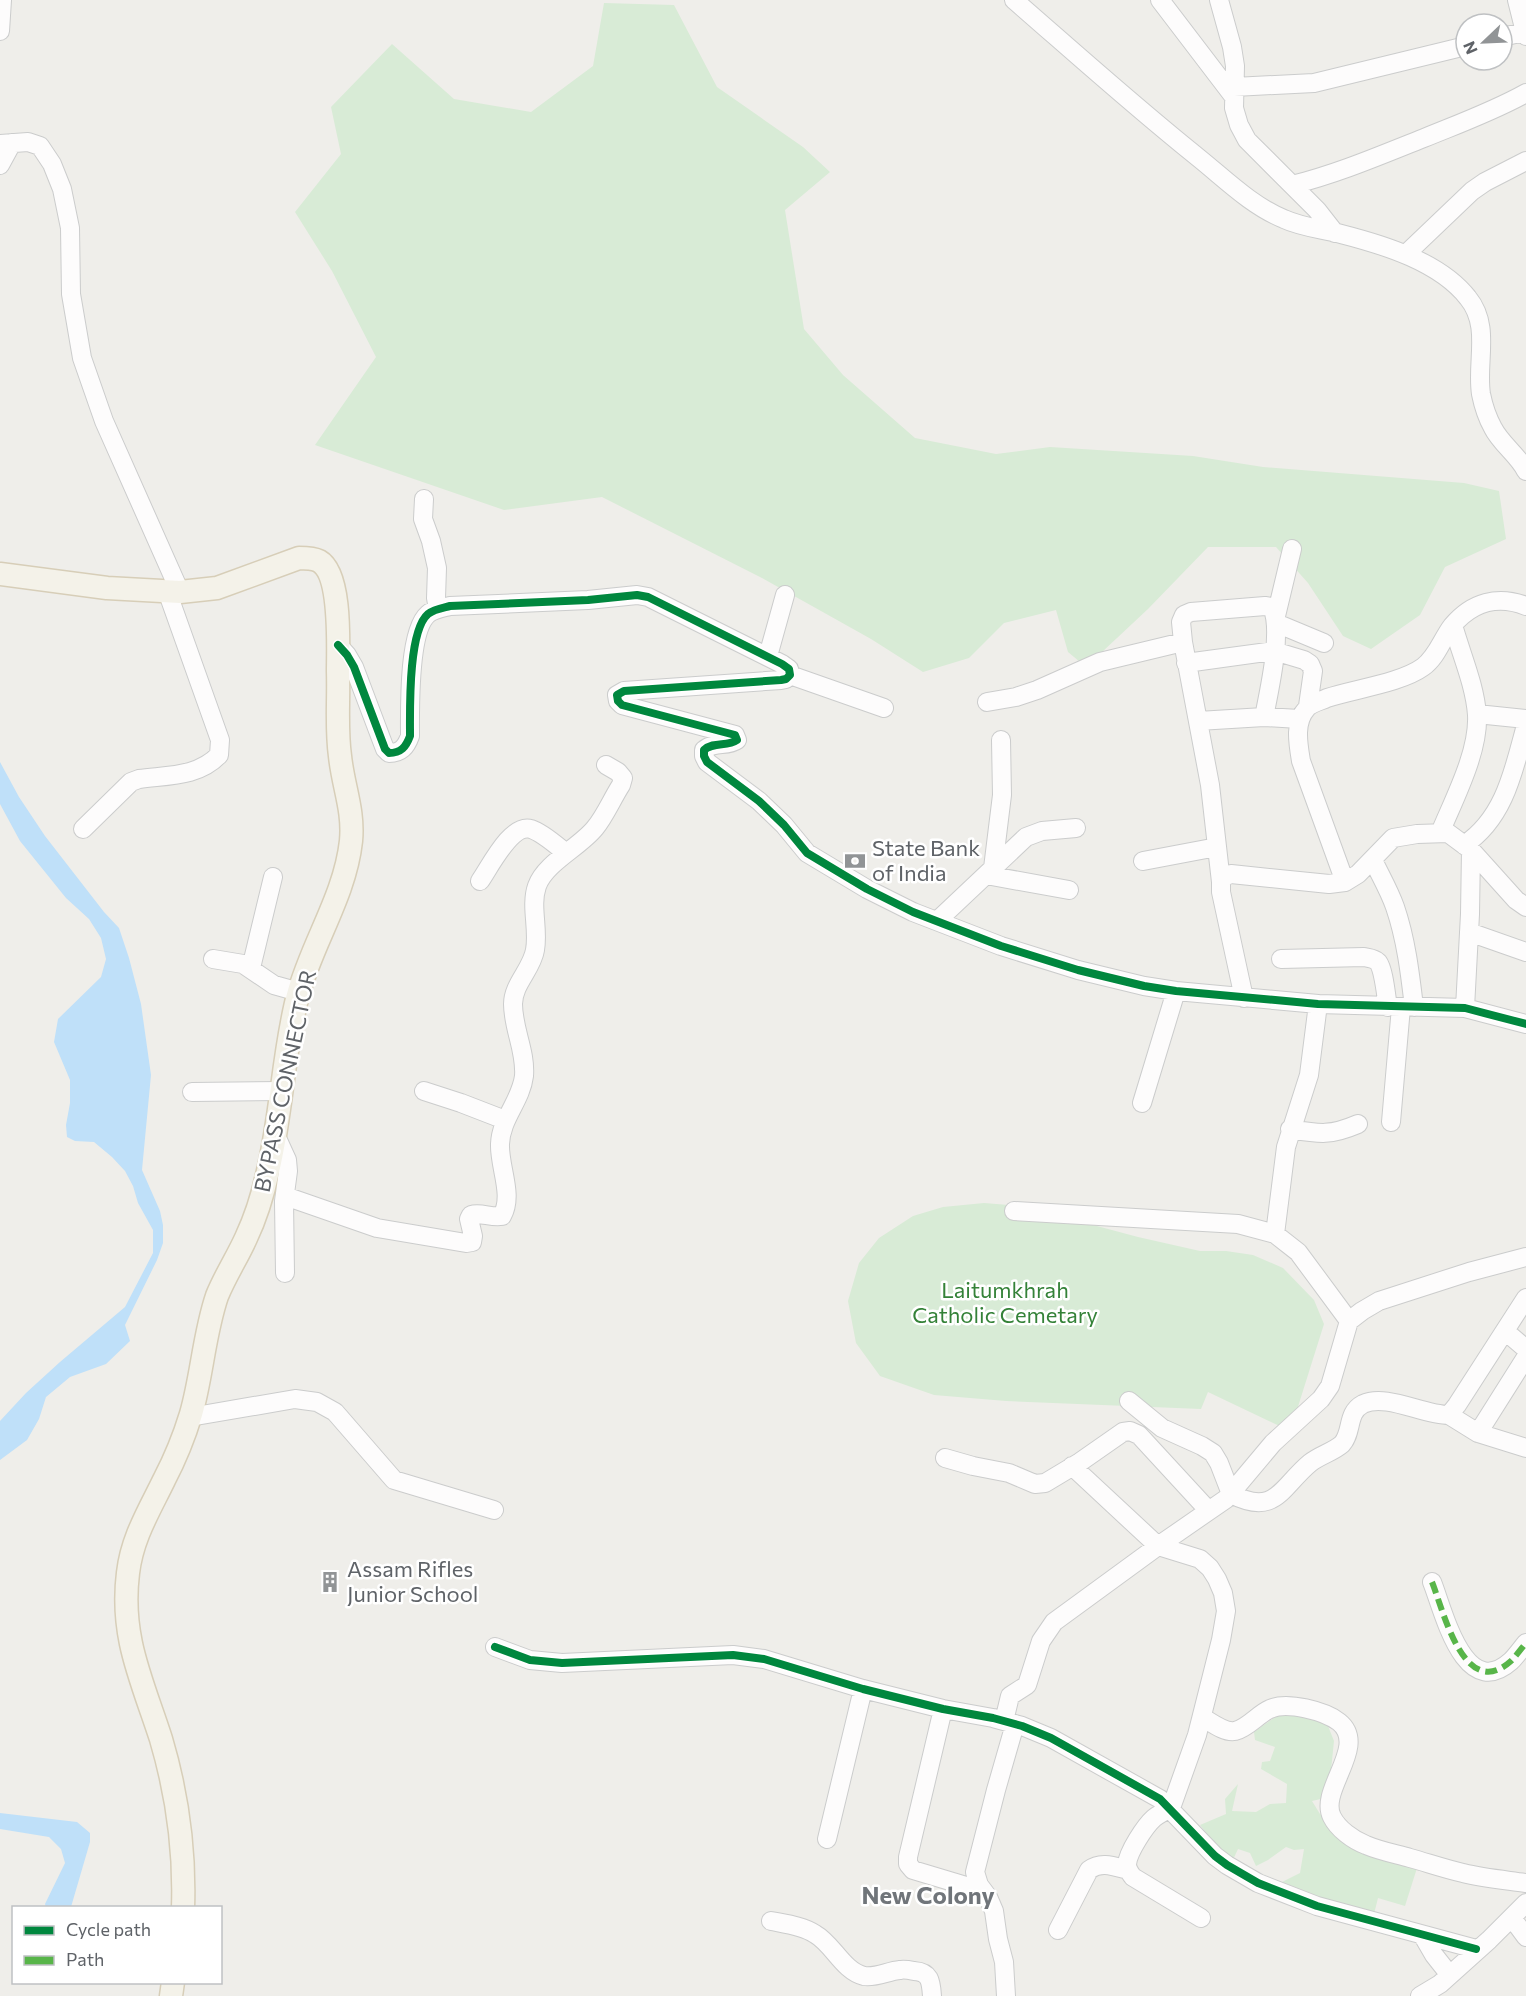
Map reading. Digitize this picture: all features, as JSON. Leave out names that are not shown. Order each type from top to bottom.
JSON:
[{"type":"main road","name":"BYPASS CONNECTOR","points":[[0,574],[72,585],[173,592],[217,588],[291,561],[311,558],[320,562],[330,574],[335,594],[339,747],[351,807],[351,840],[348,861],[341,885],[308,963],[299,992],[290,1034],[276,1136],[262,1195],[253,1222],[215,1302],[190,1417],[176,1455],[134,1544],[128,1575],[126,1614],[130,1647],[161,1740],[171,1778],[183,1853],[183,1906]]},
{"type":"street","points":[[0,31],[2,0]]},
{"type":"street","points":[[1014,0],[1163,130],[1266,211],[1287,221],[1406,254],[1450,279],[1476,308],[1482,344],[1480,371],[1482,396],[1494,429],[1526,471]]},
{"type":"street","points":[[1160,0],[1234,92]]},
{"type":"street","points":[[1219,0],[1232,47],[1235,66],[1234,108],[1239,125],[1247,140],[1317,210],[1335,233]]},
{"type":"street","points":[[1517,0],[1525,34]]},
{"type":"street","points":[[1234,92],[1314,83],[1454,49]]},
{"type":"street","points":[[1292,185],[1319,178],[1386,153],[1505,105],[1526,93]]},
{"type":"street","points":[[0,165],[6,144],[28,142],[40,146],[52,164],[62,189],[70,228],[71,294],[82,358],[104,421],[173,592],[220,740],[219,755],[211,764],[194,772],[131,782],[83,829]]},
{"type":"street","points":[[1406,254],[1472,191],[1526,161]]},
{"type":"street","points":[[424,499],[423,519],[437,568],[438,609]]},
{"type":"street","points":[[1263,717],[1273,671],[1276,620],[1292,549]]},
{"type":"street","points":[[338,645],[354,667],[385,749],[389,753],[400,751],[407,745],[410,736],[412,666],[418,633],[427,615],[450,606],[588,600],[637,595],[659,601],[768,656],[789,669],[790,675],[786,680],[624,691],[617,695],[618,701],[622,705],[735,735],[737,740],[734,743],[713,745],[704,750],[704,756],[708,762],[759,801],[784,825],[807,853],[867,889],[913,912],[1001,946],[1078,970],[1144,986],[1318,1004],[1464,1008],[1526,1024]]},
{"type":"street","points":[[768,656],[785,595]]},
{"type":"street","points":[[1198,721],[1304,712],[1342,693],[1411,674],[1423,667],[1432,659],[1453,625],[1480,605],[1495,600],[1511,600],[1526,606]]},
{"type":"street","points":[[1244,998],[1222,898],[1210,786],[1186,663],[1181,622],[1184,615],[1191,612],[1272,607],[1276,620],[1324,643]]},
{"type":"street","points":[[1440,833],[1473,746],[1477,714],[1453,625]]},
{"type":"street","points":[[987,702],[1016,697],[1037,690],[1100,662],[1183,642]]},
{"type":"street","points":[[1186,663],[1274,651],[1310,664],[1313,677],[1299,745],[1301,761],[1345,882]]},
{"type":"street","points":[[790,675],[884,708]]},
{"type":"street","points":[[1477,714],[1526,720]]},
{"type":"street","points":[[1464,1008],[1469,932],[1467,847],[1489,822],[1506,792],[1526,725]]},
{"type":"street","points":[[989,871],[1002,795],[1001,740]]},
{"type":"street","points":[[285,1196],[377,1228],[466,1243],[471,1242],[473,1236],[468,1219],[471,1215],[494,1218],[502,1216],[507,1208],[500,1147],[501,1132],[522,1090],[524,1073],[523,1055],[513,1004],[536,947],[536,888],[538,882],[549,870],[594,829],[621,786],[623,778],[606,765]]},
{"type":"street","points":[[937,921],[1026,837],[1042,831],[1076,828]]},
{"type":"street","points":[[480,881],[503,846],[513,834],[522,829],[529,829],[541,835],[566,853]]},
{"type":"street","points":[[1221,882],[1224,877],[1231,874],[1329,884],[1345,882],[1358,874],[1392,838],[1411,834],[1448,833],[1467,847],[1516,900],[1526,907]]},
{"type":"street","points":[[1143,861],[1217,847]]},
{"type":"street","points":[[1372,860],[1401,925],[1408,959],[1401,1007],[1391,1122]]},
{"type":"street","points":[[989,871],[1069,890]]},
{"type":"street","points":[[251,968],[273,877]]},
{"type":"street","points":[[1469,932],[1526,952]]},
{"type":"street","points":[[1281,959],[1364,957],[1373,959],[1377,962],[1401,1007]]},
{"type":"street","points":[[213,958],[243,964],[274,986],[299,992]]},
{"type":"street","points":[[1142,1103],[1176,991]]},
{"type":"street","points":[[1275,1234],[1286,1147],[1309,1075],[1318,1004]]},
{"type":"street","points":[[192,1092],[283,1091]]},
{"type":"street","points":[[424,1091],[505,1120]]},
{"type":"street","points":[[1290,1129],[1324,1134],[1343,1131],[1359,1124]]},
{"type":"street","points":[[276,1136],[287,1160],[288,1170],[285,1196],[285,1273]]},
{"type":"street","points":[[1014,1211],[1239,1224],[1275,1234],[1298,1252],[1349,1321]]},
{"type":"street","points":[[1006,1996],[1004,1962],[994,1911],[976,1879],[975,1872],[996,1790],[1009,1723],[1011,1696],[1027,1685],[1041,1641],[1054,1622],[1158,1546],[1226,1500],[1273,1443],[1321,1399],[1330,1386],[1349,1321],[1379,1301],[1469,1272],[1526,1257]]},
{"type":"street","points":[[1449,1415],[1526,1298]]},
{"type":"street","points":[[1505,1331],[1526,1349]]},
{"type":"street","points":[[1478,1433],[1526,1357]]},
{"type":"street","points":[[190,1417],[295,1399],[317,1402],[335,1412],[394,1480],[494,1510]]},
{"type":"street","points":[[1129,1401],[1162,1428],[1213,1453],[1231,1494],[1246,1501],[1270,1500],[1284,1491],[1312,1461],[1342,1443],[1351,1416],[1363,1404],[1392,1402],[1436,1415],[1449,1415],[1478,1433],[1526,1448]]},
{"type":"street","points":[[945,1458],[1010,1473],[1035,1484],[1045,1483],[1123,1432],[1130,1431],[1139,1435],[1209,1511]]},
{"type":"street","points":[[1072,1466],[1158,1546],[1200,1559],[1210,1568],[1223,1593],[1226,1611],[1221,1640],[1197,1735],[1171,1808],[1148,1823],[1128,1859],[1128,1870],[1133,1877],[1201,1918]]},
{"type":"street","points":[[1432,1581],[1454,1642],[1461,1655],[1472,1665],[1482,1670],[1502,1667],[1510,1662],[1526,1643]]},
{"type":"street","points":[[495,1647],[530,1660],[562,1663],[733,1655],[764,1659],[863,1689],[1009,1723],[1051,1738],[1160,1799],[1215,1856],[1258,1882],[1317,1906],[1476,1949]]},
{"type":"street","points":[[827,1839],[863,1689]]},
{"type":"street","points":[[1202,1717],[1224,1729],[1235,1731],[1269,1709],[1291,1706],[1316,1712],[1340,1723],[1347,1732],[1349,1744],[1329,1806],[1331,1816],[1341,1829],[1366,1845],[1380,1850],[1465,1874],[1526,1883]]},
{"type":"street","points":[[943,1709],[908,1864],[913,1870],[983,1892]]},
{"type":"street","points":[[1058,1930],[1089,1870],[1096,1865],[1104,1864],[1128,1870]]},
{"type":"street","points":[[1420,1996],[1440,1984],[1526,1903]]},
{"type":"street","points":[[1512,1918],[1526,1937]]},
{"type":"street","points":[[771,1921],[814,1933],[860,1975],[876,1976],[901,1969],[921,1971],[927,1974],[931,1981],[932,1996]]},
{"type":"street","points":[[1423,1936],[1449,1974]]},
{"type":"green space","points":[[604,3],[674,5],[717,87],[803,147],[830,172],[785,210],[804,329],[843,375],[915,438],[996,454],[1050,447],[1193,456],[1263,467],[1464,483],[1499,491],[1506,539],[1445,567],[1420,615],[1371,649],[1343,636],[1308,583],[1276,547],[1208,547],[1148,609],[1086,667],[1068,652],[1056,610],[1004,623],[969,658],[923,672],[871,639],[762,578],[602,497],[504,510],[315,445],[376,357],[332,271],[295,212],[341,154],[331,107],[392,44],[454,99],[531,112],[593,66]]},
{"type":"green space","name":"Laitumkhrah Catholic Cemetary","points":[[984,1203],[1022,1206],[1200,1251],[1226,1251],[1253,1255],[1283,1268],[1314,1300],[1324,1324],[1296,1413],[1288,1430],[1208,1392],[1201,1409],[1006,1401],[934,1395],[880,1376],[856,1343],[848,1301],[859,1263],[879,1238],[913,1216],[943,1207]]},
{"type":"green space","points":[[1285,1710],[1314,1715],[1328,1726],[1334,1741],[1331,1770],[1333,1782],[1329,1797],[1312,1801],[1320,1814],[1350,1843],[1417,1868],[1405,1906],[1378,1898],[1373,1918],[1282,1882],[1300,1873],[1304,1849],[1294,1850],[1286,1847],[1256,1866],[1250,1853],[1238,1849],[1231,1864],[1200,1825],[1226,1814],[1225,1799],[1238,1784],[1232,1811],[1256,1812],[1270,1804],[1286,1803],[1287,1784],[1261,1769],[1262,1762],[1270,1761],[1275,1747],[1255,1740],[1254,1732]]},
{"type":"water","points":[[0,762],[19,797],[45,836],[119,928],[141,1004],[151,1075],[142,1170],[160,1211],[163,1243],[125,1325],[130,1341],[106,1364],[70,1377],[46,1397],[39,1419],[27,1440],[0,1460],[0,1421],[26,1393],[125,1307],[153,1253],[153,1230],[138,1203],[125,1171],[94,1142],[75,1141],[67,1137],[70,1080],[54,1042],[58,1019],[101,977],[106,959],[101,938],[89,919],[66,898],[20,841],[0,804]]},
{"type":"water","points":[[0,1813],[77,1822],[90,1833],[90,1842],[71,1906],[46,1906],[45,1904],[65,1863],[61,1849],[49,1837],[0,1829]]},
{"type":"marked path","points":[[1432,1582],[1449,1630],[1458,1647],[1468,1662],[1480,1670],[1495,1671],[1511,1661],[1526,1643]]},
{"type":"cycle path","points":[[338,645],[354,667],[385,749],[393,753],[402,749],[410,736],[410,690],[414,653],[421,623],[430,612],[450,606],[588,600],[637,595],[648,597],[782,664],[789,669],[790,675],[781,680],[624,691],[617,695],[618,701],[622,705],[735,735],[737,740],[733,742],[708,747],[704,750],[707,762],[759,801],[784,825],[807,853],[867,889],[913,912],[1001,946],[1078,970],[1144,986],[1318,1004],[1465,1008],[1526,1024]]},
{"type":"cycle path","points":[[495,1647],[530,1660],[562,1663],[733,1655],[764,1659],[863,1689],[1022,1726],[1051,1738],[1160,1799],[1215,1856],[1258,1883],[1317,1906],[1476,1949]]},
{"type":"place","name":"State Bank of India","points":[[855,861]]},
{"type":"place","name":"Assam Rifles Junior School","points":[[330,1582]]},
{"type":"district","name":"New Colony","points":[[928,1896]]}]
